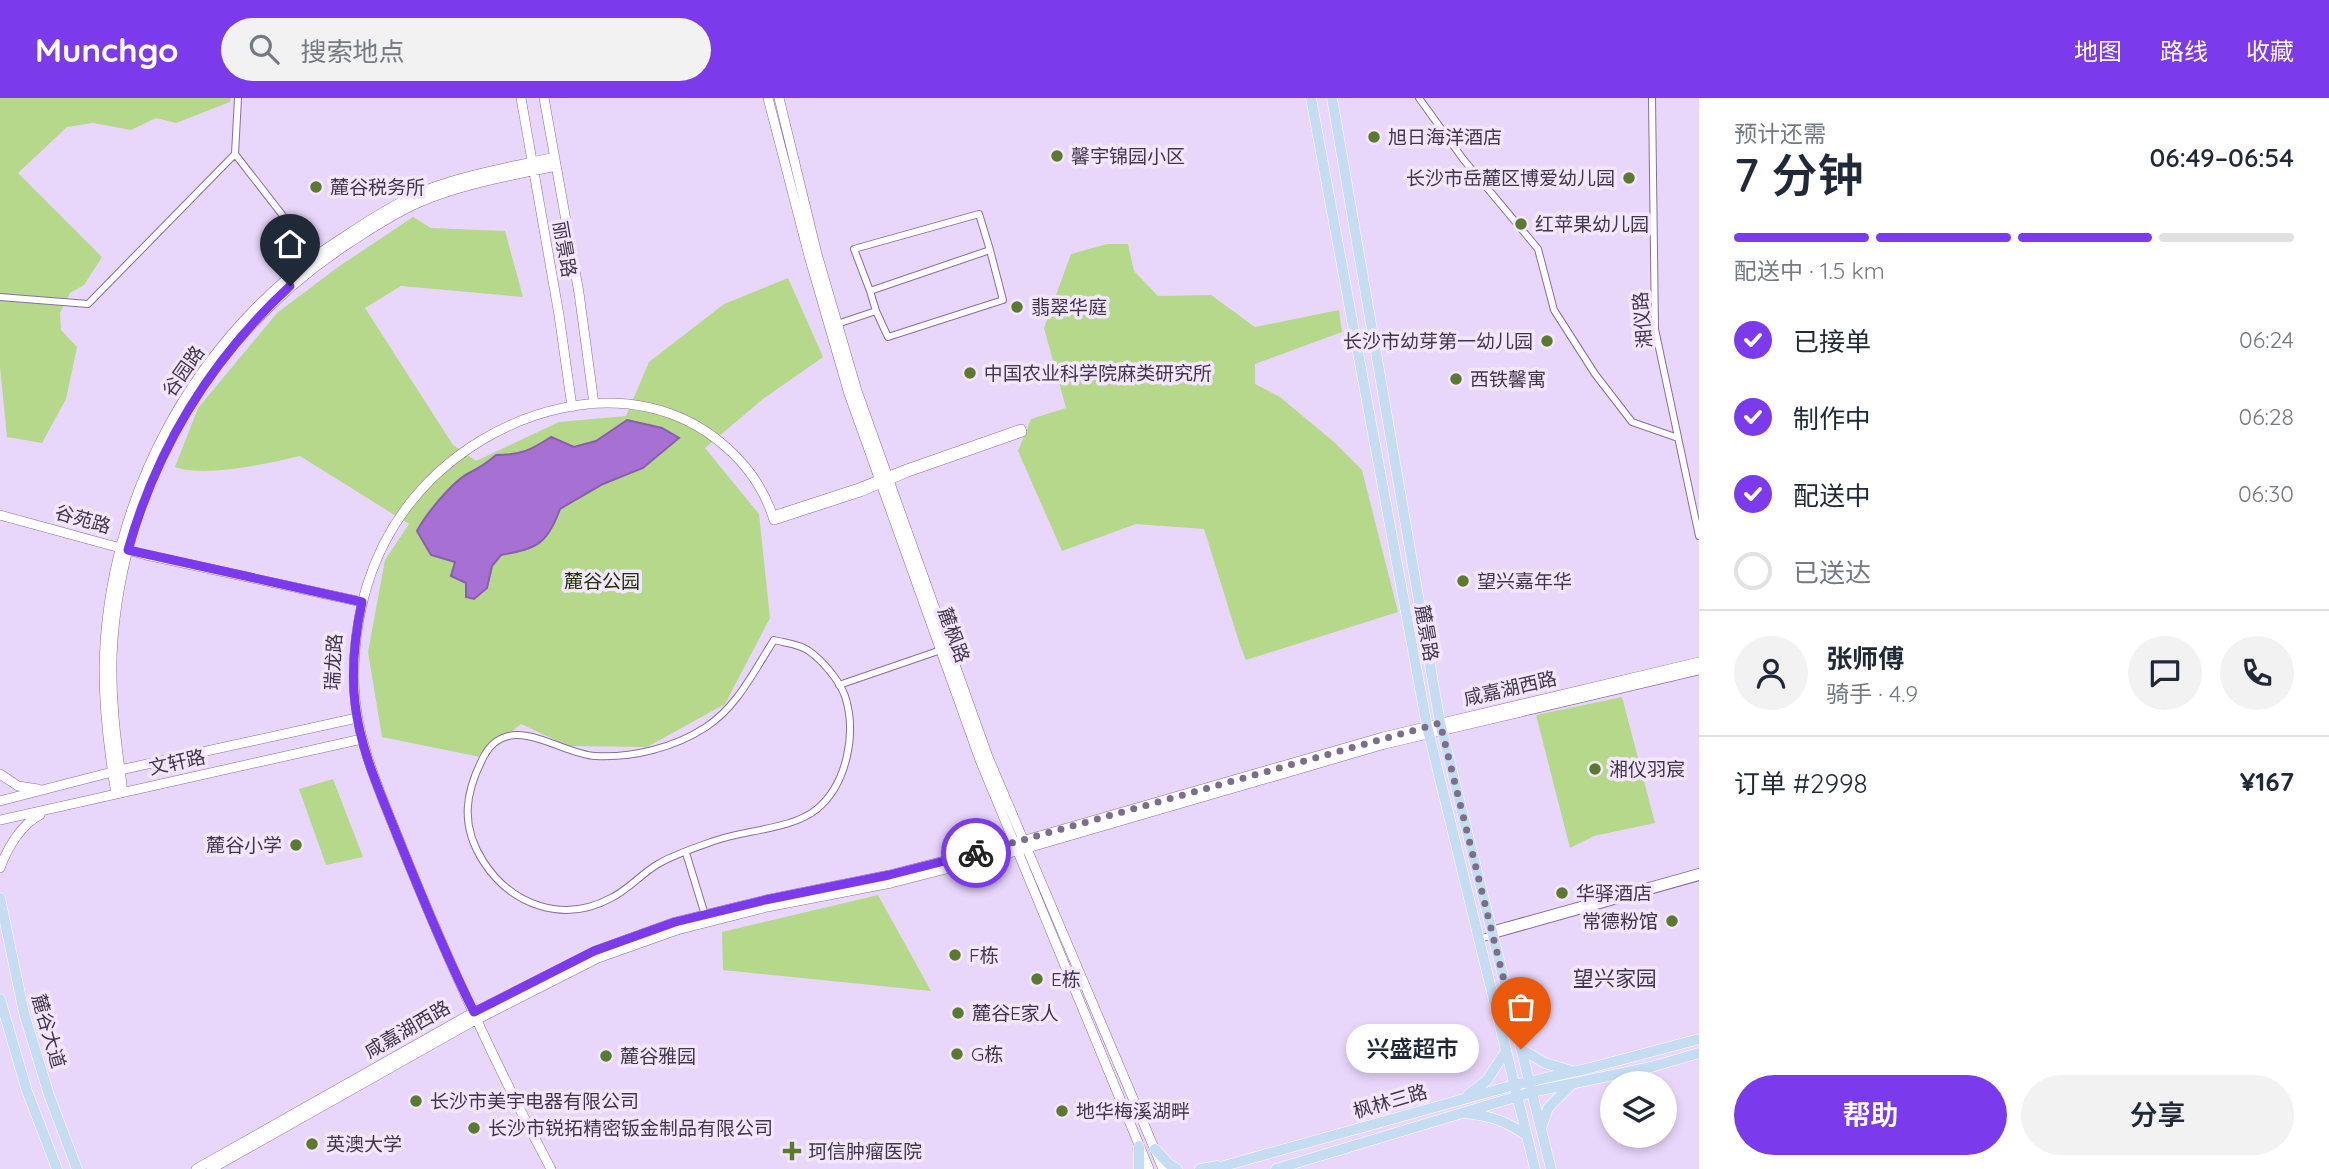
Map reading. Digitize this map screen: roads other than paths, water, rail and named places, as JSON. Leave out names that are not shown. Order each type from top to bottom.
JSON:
[{"type":"main road","name":"丽景路","points":[[521,98],[559,315],[571,405]]},
{"type":"main road","name":"丽景路","points":[[544,98],[579,293],[593,402]]},
{"type":"main road","name":"麓枫路","points":[[768,98],[838,356],[884,480],[941,650],[1149,1169]]},
{"type":"main road","points":[[779,98],[817,254],[884,480],[1019,846],[1163,1169]]},
{"type":"main road","name":"麓景路","points":[[1311,98],[1427,730],[1535,1169]]},
{"type":"main road","name":"麓景路","points":[[1332,98],[1441,726],[1551,1169]]},
{"type":"main road","name":"谷园路","points":[[120,793],[105,712],[104,666],[112,590],[135,504],[155,452],[194,384],[226,340],[252,311],[315,257],[368,221],[412,196],[453,181],[555,161]]},
{"type":"main road","name":"谷园路","points":[[124,551],[152,481],[184,415],[219,363],[267,308],[312,269],[398,212],[455,190],[533,166]]},
{"type":"main road","name":"瑞龙路","points":[[551,1169],[432,934],[366,770],[354,718],[348,664],[365,575],[380,541],[400,509],[436,469],[467,443],[509,420],[593,402],[629,400],[662,405],[687,415],[712,430],[750,466],[769,495],[775,517],[884,480]]},
{"type":"main road","points":[[1021,429],[1022,432],[884,480],[1021,429]]},
{"type":"main road","name":"谷苑路","points":[[0,517],[124,551],[359,604]]},
{"type":"main road","name":"咸嘉湖西路","points":[[211,1169],[473,1017],[598,958],[677,930],[767,907],[891,883],[1441,726],[1699,662]]},
{"type":"main road","name":"咸嘉湖西路","points":[[1441,726],[1699,670]]},
{"type":"main road","name":"文轩路","points":[[0,802],[116,771],[354,718]]},
{"type":"main road","name":"文轩路","points":[[0,820],[359,740]]},
{"type":"main road","points":[[0,774],[27,789],[53,786]]},
{"type":"main road","points":[[0,868],[26,824],[57,809]]},
{"type":"main road","name":"咸嘉湖西路","points":[[196,1169],[594,951],[675,922],[1019,846]]},
{"type":"main road","name":"麓谷大道","points":[[0,898],[24,1013],[49,1096],[77,1169]]},
{"type":"main road","name":"麓谷大道","points":[[0,999],[4,1034],[57,1169]]},
{"type":"main road","name":"瑞龙路","points":[[473,1017],[545,1169]]},
{"type":"main road","name":"枫林三路","points":[[1213,1169],[1514,1085],[1699,1038]]},
{"type":"main road","points":[[1521,1049],[1545,1063],[1572,1072]]},
{"type":"main road","points":[[1464,1099],[1487,1080],[1506,1051]]},
{"type":"main road","name":"枫林三路","points":[[1276,1169],[1517,1096],[1651,1067],[1699,1053]]},
{"type":"main road","points":[[1541,1130],[1548,1108],[1572,1083]]},
{"type":"main road","points":[[1462,1113],[1491,1116],[1526,1135]]},
{"type":"main road","points":[[1139,1146],[1139,1169]]},
{"type":"main road","points":[[1154,1149],[1177,1169]]},
{"type":"main road","points":[[1200,1169],[1225,1165]]},
{"type":"street","points":[[238,98],[235,155],[315,257]]},
{"type":"street","points":[[1419,98],[1463,159],[1538,249],[1553,310],[1595,374],[1632,422],[1678,438]]},
{"type":"street","name":"湘仪路","points":[[1652,98],[1656,329],[1699,536]]},
{"type":"street","points":[[0,297],[88,303],[235,155]]},
{"type":"street","points":[[979,214],[990,250],[1003,300],[888,337],[876,312],[854,249],[979,214]]},
{"type":"street","points":[[870,291],[990,250]]},
{"type":"street","points":[[837,324],[876,312]]},
{"type":"street","points":[[774,640],[807,649],[839,685],[845,696],[849,723],[848,751],[841,776],[829,797],[815,811],[790,822],[718,840],[662,862],[641,874],[612,898],[577,911],[555,910],[531,904],[509,891],[491,874],[480,857],[468,818],[469,791],[486,752],[499,740],[516,735],[534,736],[581,755],[617,756],[653,750],[689,737],[718,718],[731,705],[774,640]]},
{"type":"street","points":[[839,685],[941,650]]},
{"type":"street","points":[[685,853],[705,915]]},
{"type":"street","points":[[1479,939],[1492,932],[1699,874]]},
{"type":"place","name":"旭日海洋酒店","points":[[1374,137]]},
{"type":"place","name":"馨宇锦园小区","points":[[1057,156]]},
{"type":"place","name":"长沙市岳麓区博爱幼儿园","points":[[1629,178]]},
{"type":"place","name":"麓谷税务所","points":[[316,187]]},
{"type":"place","name":"红苹果幼儿园","points":[[1521,224]]},
{"type":"place","name":"翡翠华庭","points":[[1017,307]]},
{"type":"place","name":"长沙市幼芽第一幼儿园","points":[[1547,341]]},
{"type":"place","name":"中国农业科学院麻类研究所","points":[[970,373]]},
{"type":"place","name":"西铁馨寓","points":[[1456,379]]},
{"type":"place","name":"望兴嘉年华","points":[[1463,581]]},
{"type":"place","name":"湘仪羽宸","points":[[1595,769]]},
{"type":"place","name":"麓谷小学","points":[[296,845]]},
{"type":"place","name":"华驿酒店","points":[[1562,893]]},
{"type":"place","name":"常德粉馆","points":[[1672,921]]},
{"type":"place","name":"F栋","points":[[955,955]]},
{"type":"place","name":"E栋","points":[[1037,979]]},
{"type":"place","name":"麓谷E家人","points":[[958,1013]]},
{"type":"place","name":"兴盛超市","points":[[1521,1049]]},
{"type":"place","name":"G栋","points":[[957,1054]]},
{"type":"place","name":"麓谷雅园","points":[[606,1056]]},
{"type":"place","name":"长沙市美宇电器有限公司","points":[[416,1101]]},
{"type":"place","name":"地华梅溪湖畔","points":[[1062,1111]]},
{"type":"place","name":"长沙市锐拓精密钣金制品有限公司","points":[[474,1128]]},
{"type":"place","name":"英澳大学","points":[[312,1144]]},
{"type":"place","name":"珂信肿瘤医院","points":[[792,1151]]},
{"type":"district","name":"望兴家园","points":[[1615,979]]},
{"type":"park label","name":"麓谷公园","points":[[602,581]]}]
